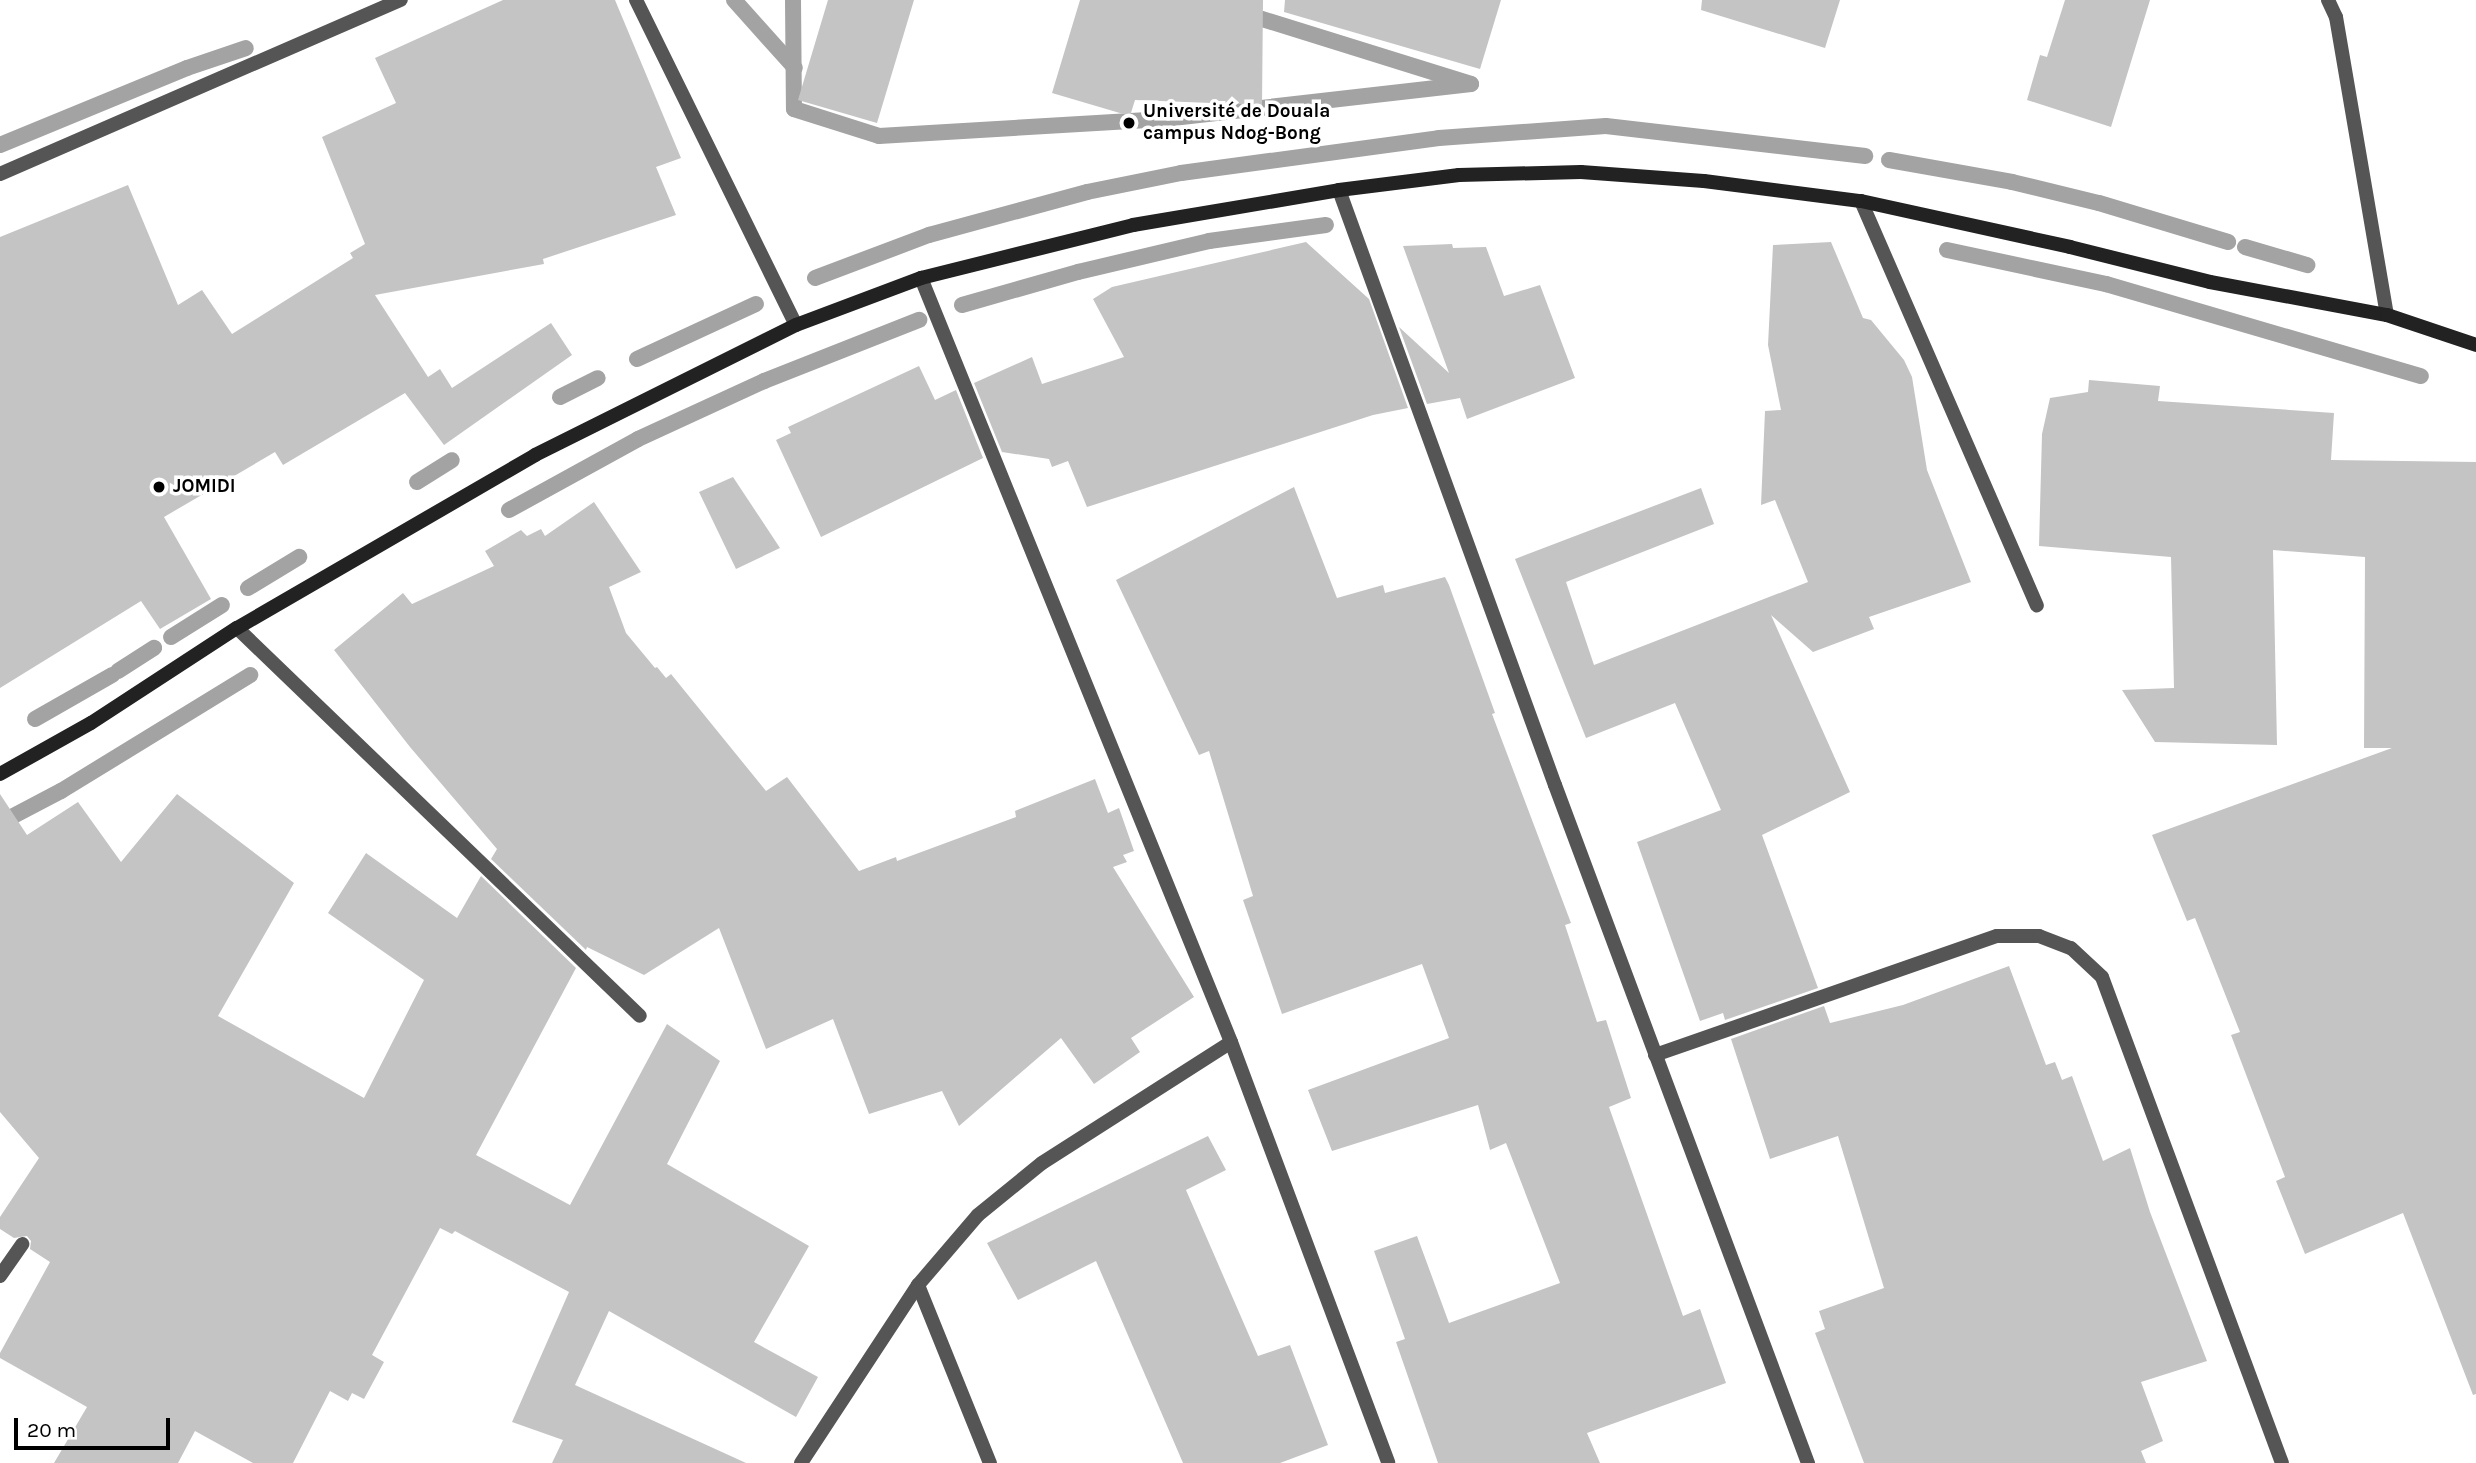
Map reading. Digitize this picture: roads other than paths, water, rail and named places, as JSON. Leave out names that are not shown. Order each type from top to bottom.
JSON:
[{"type":"main road","points":[[0,774],[90,723],[237,628],[535,454],[796,325],[921,278],[1133,225],[1339,190],[1459,175],[1581,172],[1704,181],[1861,201],[2070,247],[2210,282],[2387,315],[2476,345]]},
{"type":"street","points":[[0,174],[401,0]]},
{"type":"street","points":[[636,0],[796,325]]},
{"type":"street","points":[[2328,0],[2336,17],[2387,315]]},
{"type":"street","points":[[1339,190],[1655,1055],[1808,1463]]},
{"type":"street","points":[[1861,201],[2037,605]]},
{"type":"street","points":[[921,278],[1231,1042],[1388,1463]]},
{"type":"street","points":[[237,628],[640,1016]]},
{"type":"street","points":[[1655,1055],[1997,936],[2039,936],[2071,948],[2102,977],[2282,1463]]},
{"type":"street","points":[[801,1463],[918,1285],[978,1215],[1042,1163],[1231,1042]]},
{"type":"street","points":[[0,1276],[22,1244]]},
{"type":"street","points":[[918,1285],[990,1463]]},
{"type":"waterway","points":[[734,0],[795,68]]},
{"type":"waterway","points":[[793,0],[794,109],[879,136],[1164,119],[1471,84],[1243,13]]},
{"type":"waterway","points":[[0,145],[187,68],[246,48]]},
{"type":"waterway","points":[[815,278],[929,235],[1087,192],[1181,173],[1439,138],[1606,126],[1865,156]]},
{"type":"waterway","points":[[1889,160],[2012,182],[2099,203],[2228,242]]},
{"type":"waterway","points":[[962,305],[1078,272],[1209,241],[1326,225]]},
{"type":"waterway","points":[[2245,247],[2307,265]]},
{"type":"waterway","points":[[1947,250],[2106,284],[2421,376]]},
{"type":"waterway","points":[[637,359],[756,304]]},
{"type":"waterway","points":[[509,510],[638,439],[764,381],[919,320]]},
{"type":"waterway","points":[[560,397],[598,378]]},
{"type":"waterway","points":[[417,482],[452,460]]},
{"type":"waterway","points":[[248,588],[299,557]]},
{"type":"waterway","points":[[171,637],[222,605]]},
{"type":"waterway","points":[[118,671],[154,648]]},
{"type":"waterway","points":[[35,719],[112,675]]},
{"type":"waterway","points":[[0,823],[61,791],[250,675]]},
{"type":"place","name":"Université de Douala campus Ndog-Bong","points":[[1129,123]]},
{"type":"place","name":"JOMIDI","points":[[159,487]]}]
